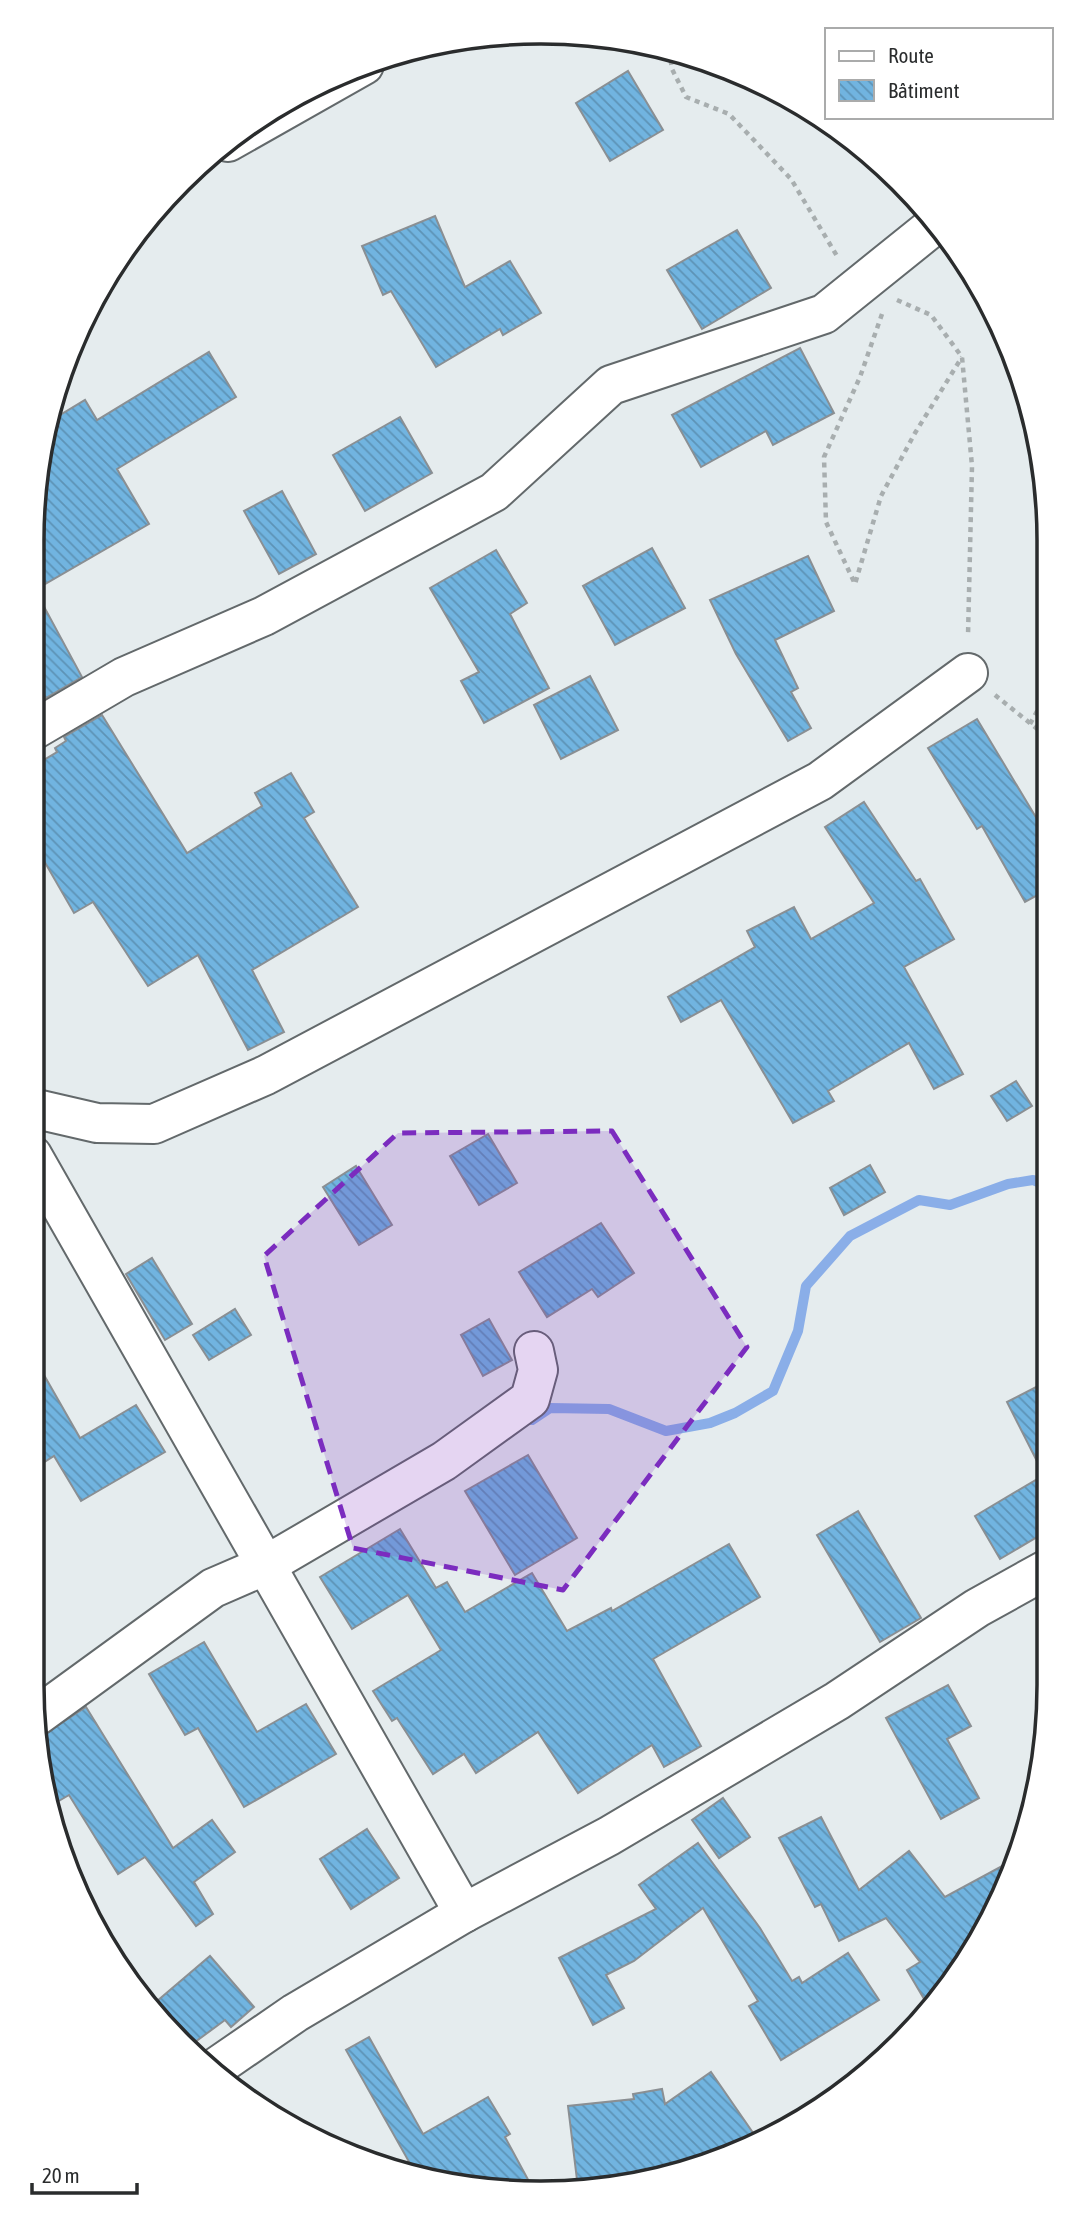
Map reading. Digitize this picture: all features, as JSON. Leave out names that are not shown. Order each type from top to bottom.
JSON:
[{"type":"street","points":[[44,724],[124,677],[264,616],[494,492],[611,385],[824,314],[877,288],[929,231]]},
{"type":"street","points":[[44,1111],[97,1123],[154,1124],[266,1075],[820,781],[968,674]]},
{"type":"street","points":[[44,1176],[464,1913]]},
{"type":"street","points":[[45,1710],[213,1588],[266,1565],[444,1461],[530,1399],[538,1370],[534,1351]]},
{"type":"street","points":[[220,2064],[295,2013],[464,1913],[609,1836],[837,1701],[977,1608],[1037,1575]]},
{"type":"path","points":[[671,62],[686,97],[729,114],[791,178],[838,258],[877,288],[931,315],[962,357],[972,466],[967,571],[968,674],[1037,729]]},
{"type":"path","points":[[877,288],[860,377],[824,457],[826,522],[855,584],[881,496],[915,433],[962,357]]},
{"type":"path","points":[[1030,724],[1037,711]]},
{"type":"highlighted area","points":[[612,1131],[747,1347],[563,1590],[353,1548],[264,1256],[398,1133]]},
{"type":"building","points":[[628,71],[663,130],[610,161],[576,103]]},
{"type":"building","points":[[435,216],[465,287],[510,261],[541,313],[503,335],[500,329],[436,367],[391,291],[383,295],[362,246]]},
{"type":"building","points":[[737,230],[771,288],[702,329],[667,270]]},
{"type":"building","points":[[800,348],[834,413],[773,445],[766,431],[701,467],[672,415]]},
{"type":"building","points":[[209,352],[236,397],[117,469],[149,524],[44,585],[48,476],[60,415],[85,400],[97,420]]},
{"type":"building","points":[[400,417],[432,473],[365,511],[333,455]]},
{"type":"building","points":[[282,491],[316,554],[279,574],[244,511]]},
{"type":"building","points":[[652,548],[685,608],[615,645],[583,586]]},
{"type":"building","points":[[496,550],[527,603],[510,614],[549,688],[484,723],[461,681],[479,672],[430,588]]},
{"type":"building","points":[[808,556],[834,611],[775,640],[798,688],[791,692],[811,728],[788,741],[736,654],[710,600]]},
{"type":"building","points":[[44,607],[82,677],[44,699]]},
{"type":"building","points":[[590,676],[618,730],[561,759],[534,705]]},
{"type":"building","points":[[102,715],[187,853],[262,806],[255,793],[291,773],[314,812],[304,818],[358,907],[252,970],[284,1032],[248,1050],[198,955],[148,986],[93,902],[74,913],[44,861],[44,760],[57,752],[55,748],[66,741],[64,737]]},
{"type":"building","points":[[977,719],[1037,819],[1037,895],[1025,902],[982,826],[977,829],[928,748]]},
{"type":"building","points":[[864,802],[916,881],[920,879],[954,939],[904,967],[963,1074],[934,1089],[909,1043],[828,1091],[834,1101],[793,1123],[721,1000],[681,1022],[668,997],[755,947],[747,931],[794,907],[811,939],[874,903],[825,827]]},
{"type":"building","points":[[1016,1081],[1032,1106],[1007,1121],[991,1096]]},
{"type":"building","points":[[488,1134],[517,1183],[479,1205],[450,1156]]},
{"type":"building","points":[[870,1165],[885,1192],[844,1215],[830,1188]]},
{"type":"building","points":[[356,1166],[392,1225],[359,1245],[323,1187]]},
{"type":"building","points":[[601,1223],[634,1273],[598,1297],[592,1289],[547,1317],[519,1272]]},
{"type":"building","points":[[152,1258],[192,1324],[165,1340],[126,1274]]},
{"type":"building","points":[[235,1309],[251,1335],[209,1360],[193,1335]]},
{"type":"building","points":[[489,1319],[512,1360],[483,1376],[461,1335]]},
{"type":"building","points":[[44,1375],[80,1438],[136,1405],[165,1452],[81,1501],[54,1456],[44,1462]]},
{"type":"building","points":[[1037,1387],[1037,1461],[1007,1402]]},
{"type":"building","points":[[528,1455],[577,1538],[515,1575],[465,1491]]},
{"type":"building","points":[[1037,1479],[1037,1537],[1000,1559],[975,1516]]},
{"type":"building","points":[[858,1511],[921,1618],[880,1642],[817,1535]]},
{"type":"building","points":[[400,1529],[436,1588],[447,1582],[465,1612],[532,1573],[567,1631],[611,1608],[612,1611],[729,1544],[760,1597],[653,1659],[701,1746],[664,1767],[652,1745],[578,1793],[538,1732],[476,1773],[464,1754],[433,1774],[397,1718],[392,1721],[373,1691],[441,1650],[408,1595],[352,1629],[320,1577]]},
{"type":"building","points":[[204,1642],[257,1732],[306,1704],[336,1754],[244,1807],[198,1728],[185,1735],[149,1674]]},
{"type":"building","points":[[948,1685],[971,1726],[947,1739],[979,1798],[941,1819],[886,1718]]},
{"type":"building","points":[[86,1707],[173,1848],[212,1820],[235,1852],[194,1882],[213,1914],[196,1926],[145,1857],[118,1874],[69,1795],[58,1801],[46,1733]]},
{"type":"building","points":[[723,1798],[750,1837],[719,1858],[692,1820]]},
{"type":"building","points":[[821,1817],[859,1890],[909,1851],[945,1897],[1003,1866],[971,1933],[924,2000],[907,1970],[920,1962],[886,1918],[839,1941],[821,1904],[815,1907],[779,1838]]},
{"type":"building","points":[[367,1829],[399,1878],[351,1909],[320,1859]]},
{"type":"building","points":[[698,1843],[760,1928],[792,1981],[799,1977],[802,1983],[848,1953],[879,2000],[781,2060],[749,2006],[758,2001],[703,1908],[634,1961],[606,1975],[624,2008],[593,2025],[559,1958],[656,1909],[639,1885]]},
{"type":"building","points":[[210,1956],[254,2007],[231,2027],[225,2020],[195,2042],[157,2001]]},
{"type":"building","points":[[369,2037],[423,2134],[488,2097],[510,2134],[505,2137],[529,2181],[476,2177],[410,2163],[346,2050]]},
{"type":"building","points":[[711,2072],[753,2133],[700,2155],[669,2164],[637,2172],[577,2180],[568,2106],[634,2099],[633,2094],[662,2089],[665,2104]]},
{"type":"waterway","points":[[532,1420],[550,1408],[609,1409],[666,1431],[710,1423],[735,1413],[773,1391],[798,1331],[806,1286],[850,1236],[919,1200],[950,1205],[1008,1184],[1037,1182]]}]
